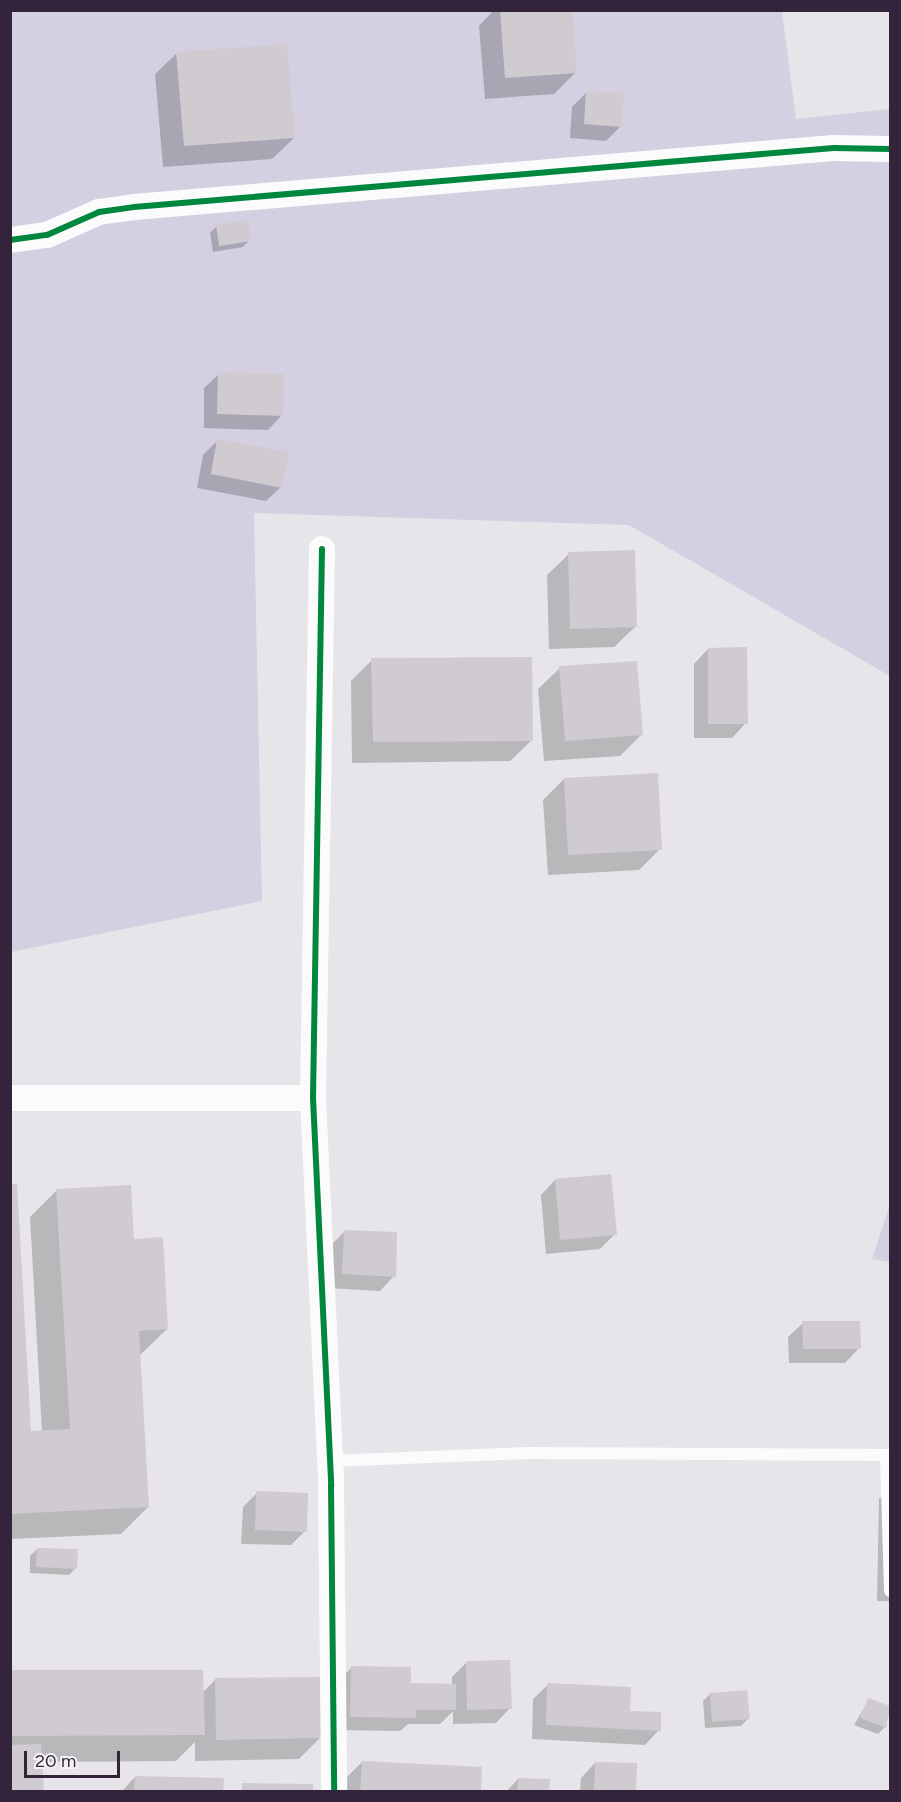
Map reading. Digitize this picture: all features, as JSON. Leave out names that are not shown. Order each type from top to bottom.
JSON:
[{"type":"street","points":[[10,240],[47,235],[99,212],[135,207],[822,149],[891,149]]},
{"type":"street","points":[[322,549],[313,1098],[330,1461],[334,1791]]},
{"type":"street","points":[[10,1098],[313,1098]]},
{"type":"lane","points":[[330,1461],[536,1452],[888,1455],[891,1591]]},
{"type":"shaded area","points":[[11,11],[782,11],[796,119],[890,109],[890,676],[629,525],[254,513],[262,901],[11,952]]},
{"type":"shaded area","points":[[890,1204],[890,1262],[872,1259]]},
{"type":"building","points":[[500,10],[572,10],[577,73],[505,78]]},
{"type":"building","points":[[287,44],[295,138],[184,146],[176,52]]},
{"type":"building","points":[[586,91],[624,93],[622,127],[584,124]]},
{"type":"building","points":[[248,220],[251,241],[219,246],[216,225]]},
{"type":"building","points":[[218,372],[284,374],[283,416],[217,414]]},
{"type":"building","points":[[217,439],[289,452],[282,488],[211,474]]},
{"type":"building","points":[[635,550],[637,627],[570,629],[568,552]]},
{"type":"building","points":[[747,647],[748,724],[708,724],[708,648]]},
{"type":"building","points":[[532,657],[533,741],[373,742],[371,658]]},
{"type":"building","points":[[637,661],[643,735],[565,741],[559,666]]},
{"type":"building","points":[[658,773],[662,850],[568,855],[564,778]]},
{"type":"building","points":[[611,1174],[617,1235],[560,1240],[555,1179]]},
{"type":"building","points":[[10,1184],[17,1184],[31,1431],[70,1429],[56,1189],[131,1185],[134,1239],[163,1237],[168,1329],[139,1331],[149,1507],[10,1514]]},
{"type":"building","points":[[344,1230],[397,1232],[396,1277],[342,1274]]},
{"type":"building","points":[[802,1321],[860,1321],[861,1349],[803,1349]]},
{"type":"building","points":[[256,1491],[308,1493],[307,1532],[255,1530]]},
{"type":"building","points":[[37,1548],[78,1549],[77,1569],[36,1567]]},
{"type":"building","points":[[510,1660],[512,1709],[467,1710],[466,1661]]},
{"type":"building","points":[[351,1666],[411,1667],[411,1683],[456,1684],[456,1710],[416,1710],[416,1718],[350,1717]]},
{"type":"building","points":[[10,1670],[203,1670],[205,1735],[10,1736]]},
{"type":"building","points":[[320,1677],[321,1738],[216,1740],[215,1678]]},
{"type":"building","points":[[547,1683],[631,1687],[630,1711],[661,1712],[661,1731],[546,1725]]},
{"type":"building","points":[[747,1690],[750,1719],[712,1722],[710,1693]]},
{"type":"building","points":[[868,1698],[890,1706],[886,1728],[860,1718]]},
{"type":"building","points":[[41,1744],[44,1792],[10,1792],[10,1745]]},
{"type":"building","points":[[362,1761],[482,1767],[481,1792],[360,1792]]},
{"type":"building","points":[[595,1762],[637,1763],[636,1792],[594,1792]]},
{"type":"building","points":[[135,1776],[224,1778],[223,1792],[134,1792]]},
{"type":"building","points":[[518,1778],[550,1779],[549,1792],[517,1792]]},
{"type":"building","points":[[242,1783],[313,1784],[313,1792],[242,1792]]},
{"type":"cycle path","points":[[10,240],[47,235],[99,212],[134,207],[834,148],[890,149]]},
{"type":"cycle path","points":[[322,549],[313,1098],[331,1486],[334,1792]]}]
